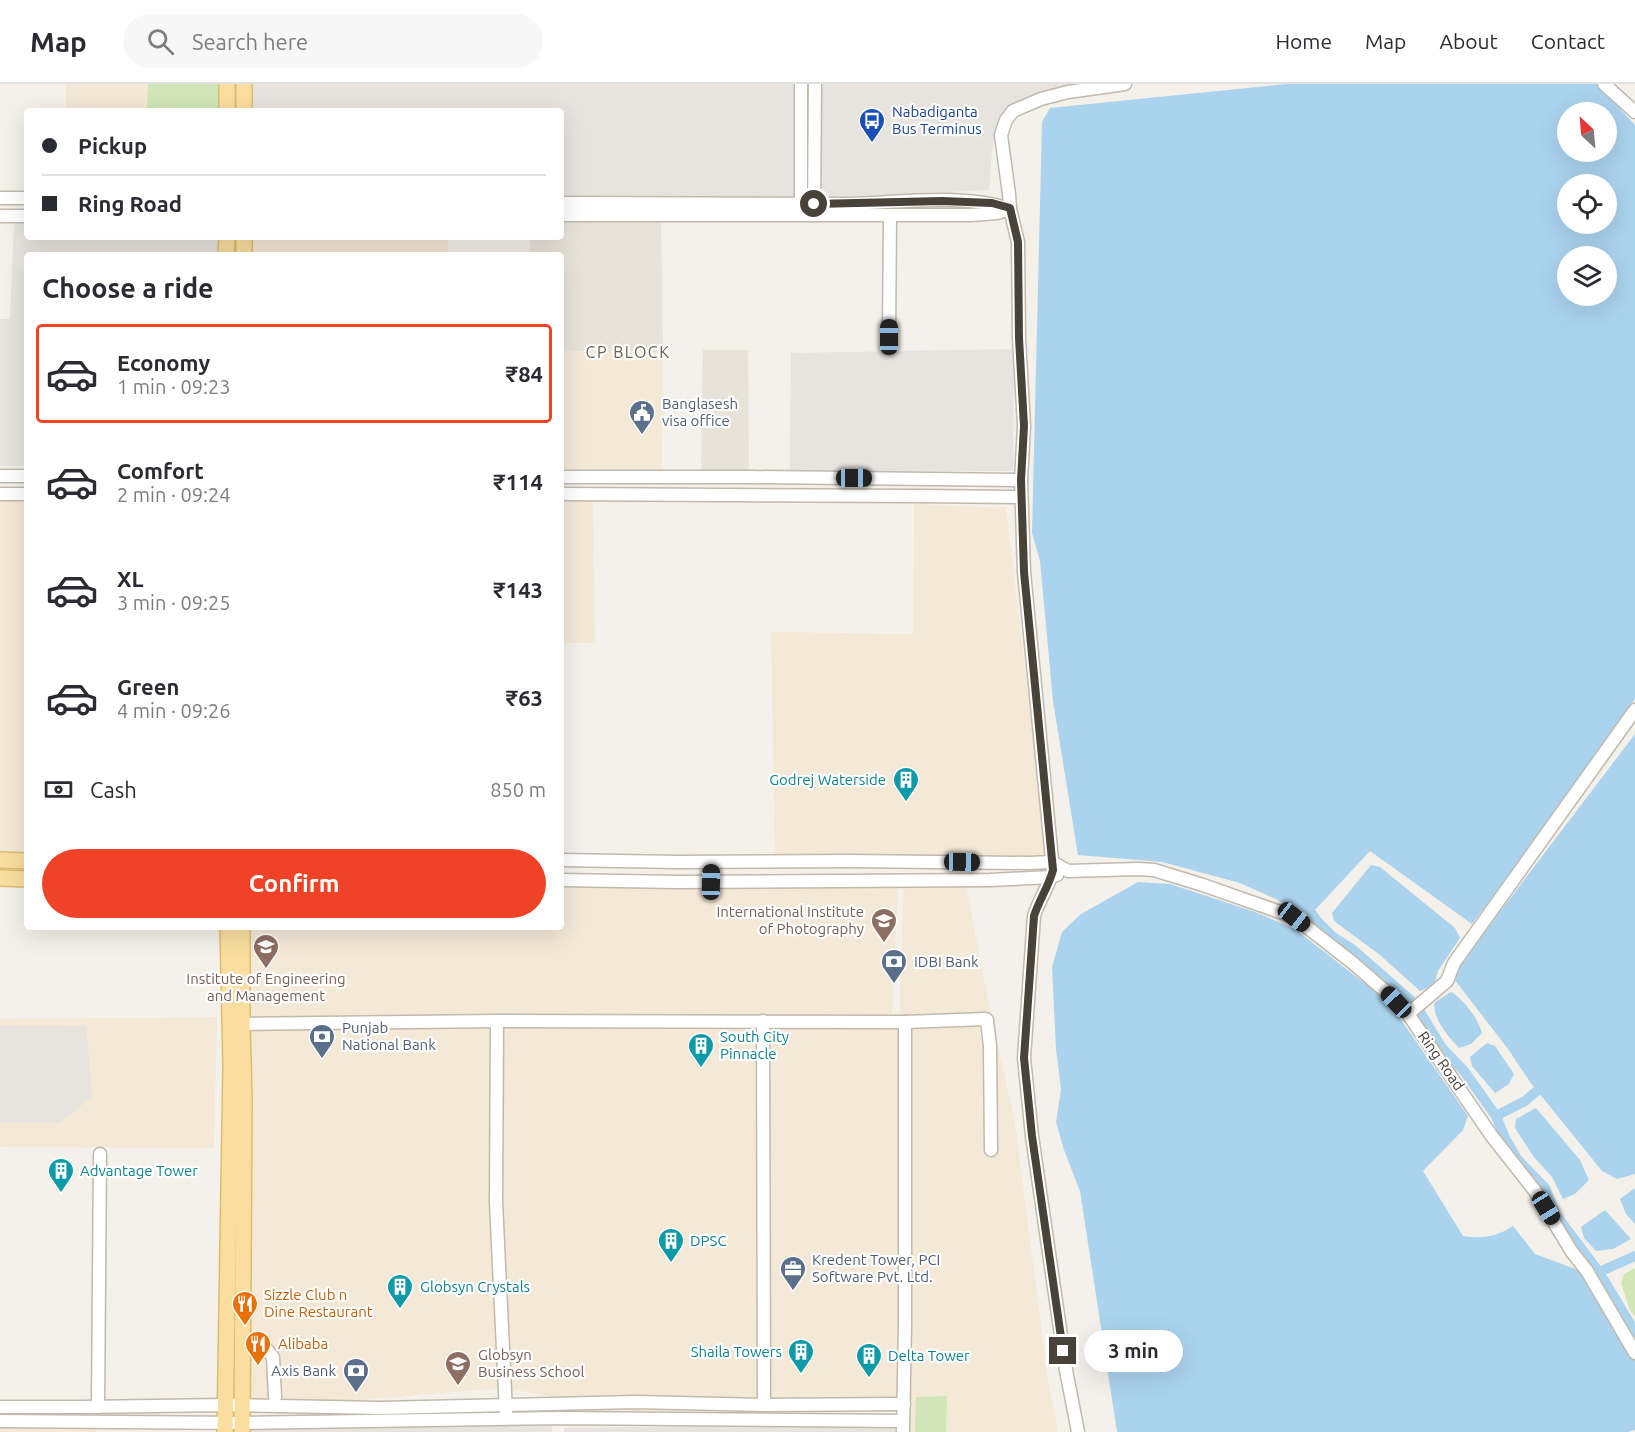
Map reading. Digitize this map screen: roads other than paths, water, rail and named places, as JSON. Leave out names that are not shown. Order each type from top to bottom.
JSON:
[{"type":"main road","points":[[227,84],[227,108]]},
{"type":"main road","points":[[244,84],[244,108]]},
{"type":"main road","points":[[0,860],[24,861]]},
{"type":"main road","points":[[0,878],[24,879]]},
{"type":"main road","points":[[228,930],[244,1100],[242,1427]]},
{"type":"main road","points":[[225,1427],[242,930]]},
{"type":"street","points":[[801,84],[808,210]]},
{"type":"street","points":[[808,210],[815,84]]},
{"type":"street","points":[[1078,1432],[1065,1370],[1032,1136],[1024,1058],[1034,916],[1053,870],[1024,583],[1021,480],[1024,426],[1019,338],[1018,242],[1010,208],[1001,135],[1006,120],[1013,111],[1023,106],[1068,92],[1118,84]]},
{"type":"street","points":[[1604,84],[1635,112]]},
{"type":"street","points":[[0,198],[24,198]]},
{"type":"street","points":[[808,210],[942,201],[992,203],[1010,208]]},
{"type":"street","points":[[565,209],[808,210],[890,216],[971,215],[997,213],[1010,208]]},
{"type":"street","points":[[0,216],[24,216]]},
{"type":"street","points":[[889,337],[890,216]]},
{"type":"street","points":[[0,476],[24,476]]},
{"type":"street","points":[[564,477],[1021,480]]},
{"type":"street","points":[[810,495],[811,478]]},
{"type":"street","points":[[897,478],[898,496]]},
{"type":"street","points":[[0,494],[24,494]]},
{"type":"street","points":[[564,494],[1021,498]]},
{"type":"street","points":[[1410,1012],[1447,981],[1454,963],[1635,710]]},
{"type":"street","points":[[564,860],[1052,862],[1068,871]]},
{"type":"street","points":[[711,862],[711,882]]},
{"type":"street","name":"Ring Road","points":[[1068,871],[1139,868],[1154,870],[1203,885],[1294,917],[1353,963],[1410,1012],[1491,1134],[1535,1191],[1572,1252],[1587,1271],[1635,1353]]},
{"type":"street","points":[[564,880],[711,882],[990,880],[1051,877],[1068,871]]},
{"type":"street","points":[[237,1024],[497,1021],[905,1022],[987,1019],[990,1046],[991,1150]]},
{"type":"street","points":[[497,1021],[496,1202],[506,1412]]},
{"type":"street","points":[[763,1021],[764,1405]]},
{"type":"street","points":[[0,1407],[225,1405],[380,1408],[506,1412],[560,1418],[903,1427],[905,1022]]},
{"type":"street","points":[[98,1407],[100,1154]]},
{"type":"street","points":[[243,1346],[263,1348],[273,1357],[275,1397]]},
{"type":"street","points":[[0,1421],[81,1427],[242,1427],[635,1402],[764,1405],[904,1404]]},
{"type":"street","points":[[81,1427],[83,1407]]},
{"type":"street","points":[[560,1418],[560,1432]]},
{"type":"water","points":[[1286,84],[1597,84],[1614,102],[1557,102],[1557,162],[1617,162],[1617,106],[1635,125],[1635,699],[1540,834],[1472,924],[1370,851],[1316,909],[1304,912],[1240,883],[1162,862],[1078,855],[1053,701],[1040,561],[1032,533],[1042,122],[1050,108]]},
{"type":"water","points":[[1635,734],[1635,1174],[1617,1179],[1602,1171],[1530,1082],[1508,1049],[1454,979],[1461,963]]},
{"type":"water","points":[[1371,865],[1380,867],[1455,928],[1460,938],[1438,971],[1434,985],[1420,991],[1380,955],[1334,921],[1332,913]]},
{"type":"water","points":[[1138,882],[1170,884],[1255,912],[1295,929],[1372,989],[1399,1017],[1468,1116],[1463,1130],[1423,1171],[1463,1236],[1489,1236],[1501,1233],[1513,1226],[1535,1254],[1581,1271],[1635,1357],[1635,1430],[1628,1432],[1117,1432],[1080,1191],[1056,1122],[1061,1090],[1056,1049],[1052,967],[1062,932],[1081,914]]},
{"type":"water","points":[[1452,992],[1470,1011],[1482,1033],[1471,1044],[1459,1048],[1442,1028],[1436,1016],[1434,1003]]},
{"type":"water","points":[[1487,1043],[1495,1046],[1514,1074],[1509,1084],[1495,1093],[1472,1066],[1470,1057]]},
{"type":"water","points":[[1536,1108],[1580,1160],[1589,1180],[1575,1194],[1563,1199],[1552,1177],[1533,1156],[1515,1128],[1516,1119]]},
{"type":"water","points":[[1635,1188],[1635,1224],[1626,1214],[1620,1199]]},
{"type":"water","points":[[1605,1210],[1631,1239],[1613,1249],[1596,1251],[1584,1238],[1581,1227]]},
{"type":"waterway","points":[[1310,911],[1333,937],[1352,949],[1415,1004],[1442,1048],[1464,1071],[1496,1116]]},
{"type":"waterway","points":[[1537,1091],[1525,1101],[1496,1116],[1517,1159],[1545,1188],[1556,1215],[1599,1272],[1635,1332]]},
{"type":"waterway","points":[[1599,1272],[1635,1256]]},
{"type":"place","name":"Nabadiganta Bus Terminus","points":[[872,144]]},
{"type":"place","name":"Banglasesh visa office","points":[[642,436]]},
{"type":"place","name":"Godrej Waterside","points":[[906,803]]},
{"type":"place","name":"International Institute of Photography","points":[[884,944]]},
{"type":"place","name":"Institute of Engineering and Management","points":[[266,970]]},
{"type":"place","name":"IDBI Bank","points":[[894,985]]},
{"type":"place","name":"Punjab National Bank","points":[[322,1060]]},
{"type":"place","name":"South City Pinnacle","points":[[701,1069]]},
{"type":"place","name":"Advantage Tower","points":[[61,1194]]},
{"type":"place","name":"DPSC","points":[[671,1264]]},
{"type":"place","name":"Kredent Tower, PCI Software Pvt. Ltd.","points":[[793,1292]]},
{"type":"place","name":"Globsyn Crystals","points":[[400,1310]]},
{"type":"place","name":"Sizzle Club n Dine Restaurant","points":[[245,1327]]},
{"type":"place","name":"Alibaba","points":[[258,1367]]},
{"type":"place","name":"Shaila Towers","points":[[801,1375]]},
{"type":"place","name":"Delta Tower","points":[[869,1379]]},
{"type":"place","name":"Globsyn Business School","points":[[458,1387]]},
{"type":"place","name":"Axis Bank","points":[[356,1394]]},
{"type":"district","name":"CP BLOCK","points":[[628,352]]}]
